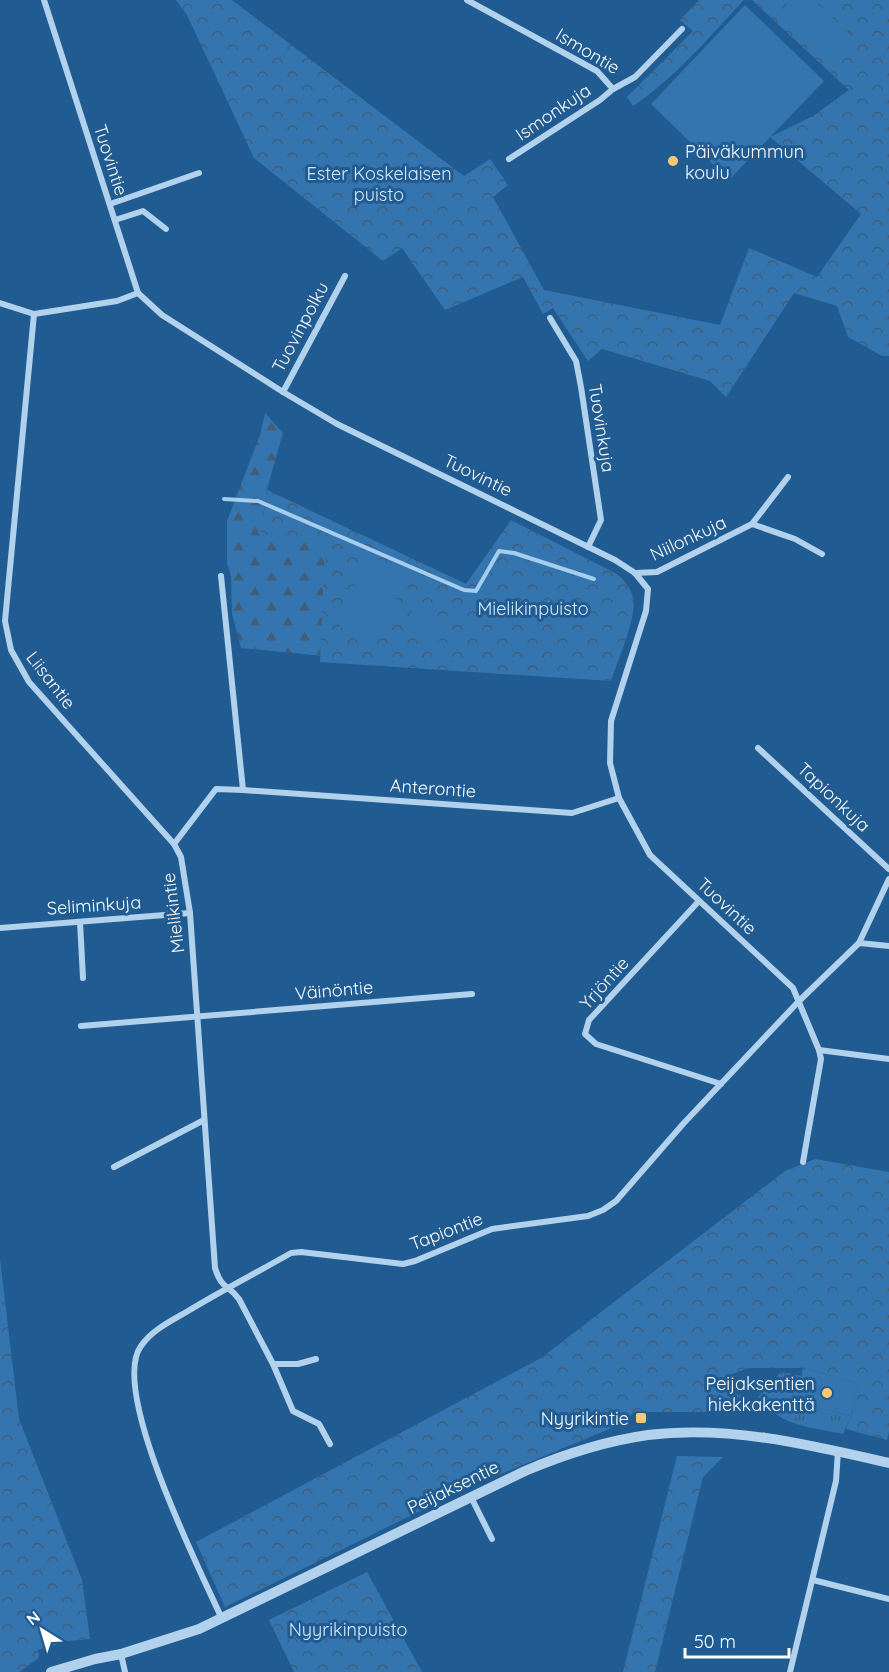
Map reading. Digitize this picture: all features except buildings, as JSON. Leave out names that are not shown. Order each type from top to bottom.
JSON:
[{"type":"street","name":"Tuovintie","points":[[44,0],[138,293],[162,315],[337,424],[588,548],[635,573],[648,589],[646,611],[611,721],[610,763],[619,798],[650,855],[793,988],[819,1050]]},
{"type":"street","name":"Ismontie","points":[[466,0],[597,71],[613,88],[634,76],[682,29]]},
{"type":"street","name":"Ismonkuja","points":[[509,159],[600,100],[613,88]]},
{"type":"street","points":[[110,204],[199,173]]},
{"type":"street","points":[[115,220],[143,211],[166,229]]},
{"type":"street","name":"Tuovinpolku","points":[[283,392],[345,276]]},
{"type":"street","points":[[0,303],[34,314],[117,300],[138,293]]},
{"type":"street","name":"Liisantie","points":[[34,314],[5,621],[11,650],[29,682],[174,844]]},
{"type":"street","name":"Tuovinkuja","points":[[550,318],[576,361],[581,387],[601,520],[588,548]]},
{"type":"street","name":"Niilonkuja","points":[[635,573],[657,572],[752,524],[788,477]]},
{"type":"street","name":"Niilonkuja","points":[[752,524],[795,539],[822,554]]},
{"type":"street","points":[[174,844],[216,789],[243,790],[221,576]]},
{"type":"street","name":"Tapionkuja","points":[[758,748],[889,869]]},
{"type":"street","name":"Anterontie","points":[[243,790],[572,813],[619,798]]},
{"type":"street","name":"Mielikintie","points":[[174,844],[182,857],[190,913],[215,1268],[225,1288]]},
{"type":"street","name":"Tapiontie","points":[[222,1619],[154,1465],[136,1398],[134,1367],[139,1348],[148,1337],[225,1288],[291,1253],[301,1252],[402,1264],[492,1229],[588,1216],[603,1210],[616,1201],[798,1001],[859,943],[889,879]]},
{"type":"street","name":"Yrjöntie","points":[[699,901],[589,1020],[585,1034],[596,1044],[721,1084]]},
{"type":"street","name":"Seliminkuja","points":[[0,928],[190,913]]},
{"type":"street","points":[[80,922],[83,978]]},
{"type":"street","points":[[859,943],[889,946]]},
{"type":"street","name":"Väinöntie","points":[[81,1026],[472,993]]},
{"type":"street","points":[[803,1162],[821,1059],[819,1050],[889,1059]]},
{"type":"street","points":[[114,1167],[204,1120]]},
{"type":"street","points":[[225,1288],[239,1299],[273,1364],[293,1411],[319,1424],[330,1444]]},
{"type":"street","points":[[273,1364],[298,1364],[316,1359]]},
{"type":"street","name":"Peijaksentie","points":[[51,1672],[121,1654],[199,1629],[470,1496],[556,1458],[612,1442],[650,1435],[709,1432],[799,1442],[889,1463]]},
{"type":"street","points":[[790,1672],[836,1481],[837,1451]]},
{"type":"street","points":[[470,1496],[492,1539]]},
{"type":"street","points":[[813,1580],[889,1599]]},
{"type":"street","points":[[121,1654],[125,1672]]},
{"type":"green space","name":"Ester Koskelaisen puisto","points":[[176,0],[232,0],[464,176],[490,159],[508,185],[493,197],[544,290],[720,325],[749,248],[817,277],[861,214],[770,137],[813,116],[849,90],[752,0],[889,0],[889,356],[882,356],[848,337],[837,306],[794,293],[726,397],[710,381],[602,349],[588,361],[553,308],[543,314],[523,277],[445,310],[402,248],[383,261],[254,158],[187,15]]},
{"type":"green space","points":[[699,0],[744,0],[677,70],[633,106],[627,97],[693,31],[680,20]]},
{"type":"green space","points":[[791,0],[813,0],[853,37],[828,64],[776,16]]},
{"type":"green space","points":[[745,5],[824,81],[729,180],[651,104]]},
{"type":"green space","points":[[265,413],[283,433],[267,489],[263,517],[367,554],[343,658],[241,648],[232,614],[231,576],[227,563],[227,521],[260,435]]},
{"type":"green space","name":"Mielikinpuisto","points":[[267,490],[466,584],[511,520],[617,574],[629,588],[634,605],[630,627],[611,681],[320,662],[325,547],[261,533]]},
{"type":"green space","points":[[367,554],[408,572],[378,641],[339,627]]},
{"type":"green space","points":[[414,606],[448,621],[436,647],[401,633]]},
{"type":"green space","points":[[815,1159],[889,1172],[889,1432],[887,1440],[846,1429],[858,1383],[803,1368],[748,1368],[725,1377],[726,1392],[744,1396],[744,1404],[727,1412],[634,1412],[624,1423],[467,1488],[225,1607],[196,1542],[541,1358],[785,1171]]},
{"type":"green space","points":[[0,1259],[19,1419],[82,1580],[90,1639],[68,1641],[38,1650],[39,1658],[19,1672],[0,1672]]},
{"type":"green space","name":"Peijaksentien hiekkakenttä","points":[[803,1368],[858,1383],[851,1416],[796,1402]]},
{"type":"green space","points":[[781,1372],[802,1376],[796,1402],[851,1416],[843,1434],[796,1424],[767,1407],[758,1397]]},
{"type":"green space","points":[[677,1456],[723,1457],[703,1477],[655,1672],[623,1672]]},
{"type":"green space","name":"Nyyrikinpuisto","points":[[367,1572],[422,1672],[294,1672],[269,1620]]},
{"type":"waterway","points":[[224,499],[258,501],[464,590],[476,591],[499,551],[514,553],[594,579]]},
{"type":"place","name":"Päiväkummun koulu","points":[[673,161]]},
{"type":"place","name":"Peijaksentien hiekkakenttä","points":[[827,1393]]},
{"type":"place","name":"Nyyrikintie","points":[[641,1418]]}]
